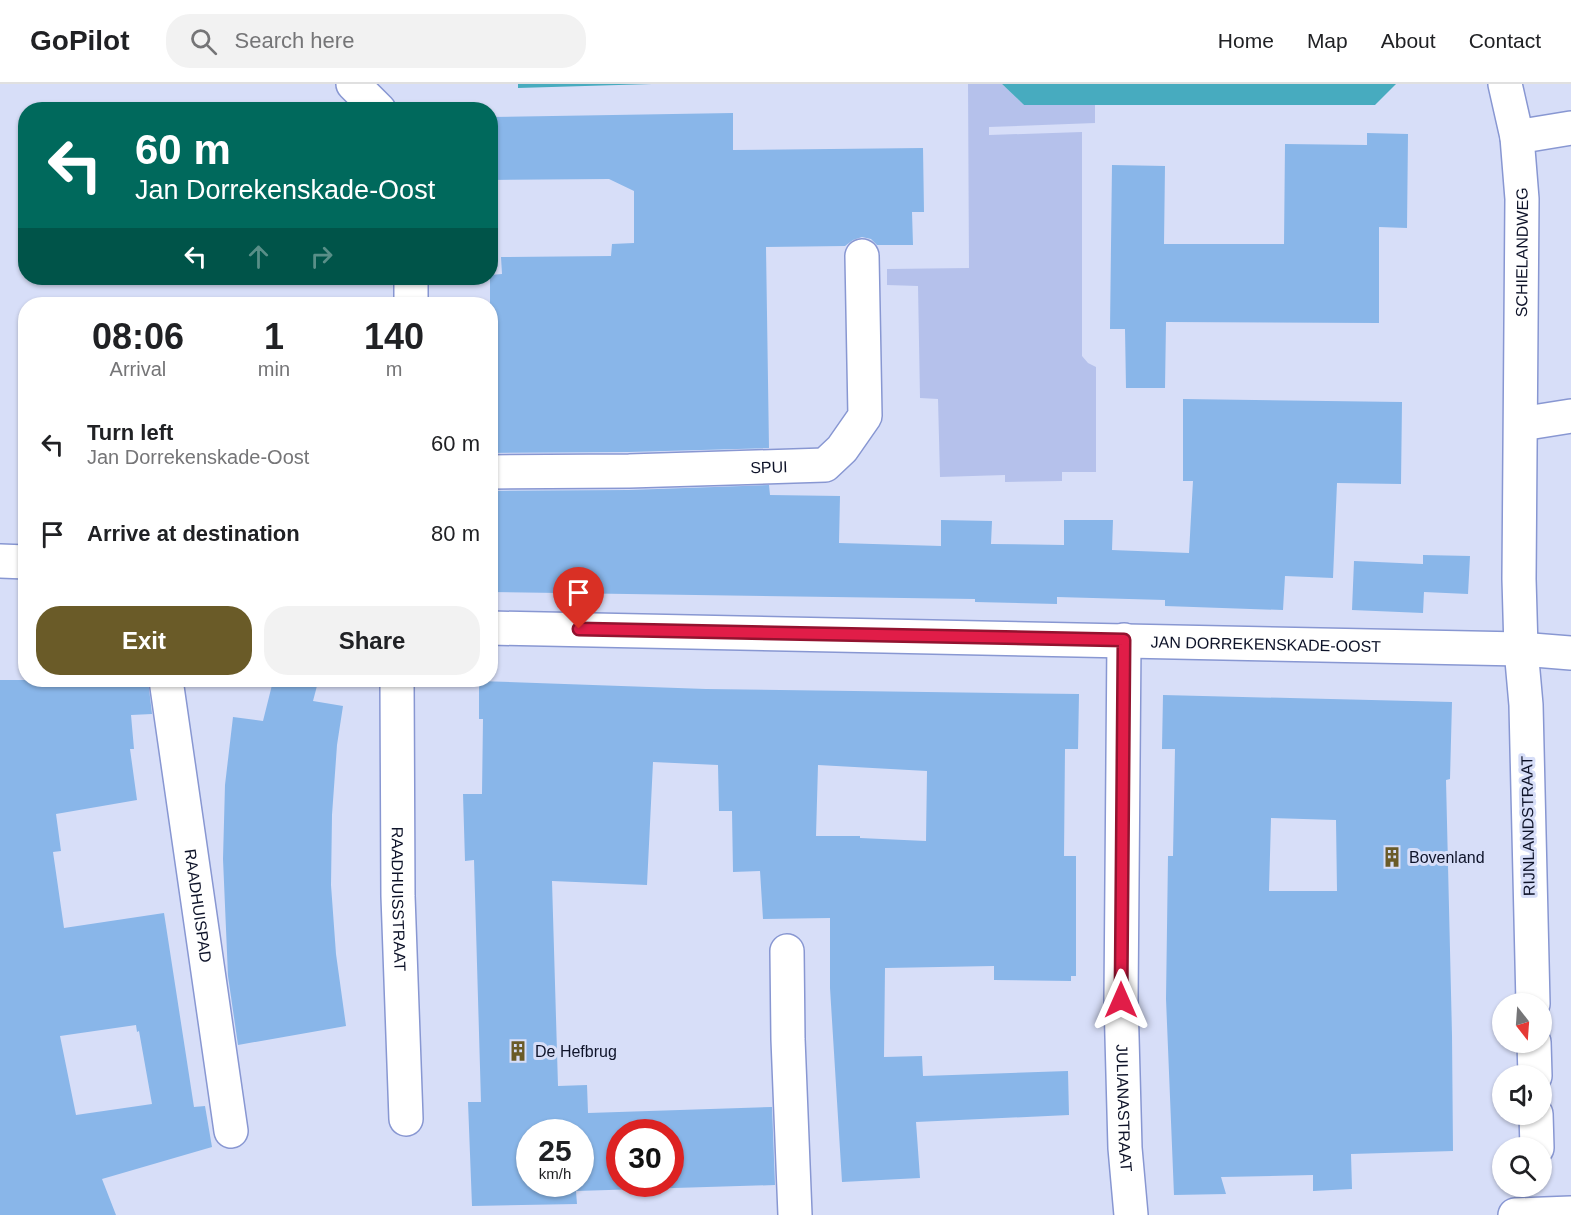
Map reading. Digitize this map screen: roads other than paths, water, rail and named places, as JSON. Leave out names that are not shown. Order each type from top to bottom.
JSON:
[{"type":"street","points":[[353,84],[371,102]]},
{"type":"street","name":"SCHIELANDWEG","points":[[1505,84],[1516,137],[1522,199],[1519,579],[1521,649]]},
{"type":"street","points":[[1516,137],[1571,128]]},
{"type":"street","name":"SPUI","points":[[498,472],[629,471],[825,465],[842,449],[865,416],[862,256]]},
{"type":"street","points":[[1521,424],[1571,416]]},
{"type":"street","points":[[0,561],[18,562]]},
{"type":"street","name":"JAN DORREKENSKADE-OOST","points":[[498,628],[1521,649],[1571,653]]},
{"type":"street","name":"JULIANASTRAAT","points":[[1124,640],[1121,1000],[1125,1148],[1131,1215]]},
{"type":"street","name":"RIJNLANDSTRAAT","points":[[1521,649],[1526,705],[1533,993]]},
{"type":"street","name":"RAADHUISPAD","points":[[167,687],[231,1131]]},
{"type":"street","name":"RAADHUISSTRAAT","points":[[397,687],[398,905],[406,1119]]},
{"type":"street","points":[[787,951],[795,1215]]},
{"type":"street","points":[[1530,1205],[1571,1213]]},
{"type":"place","name":"Bovenland","points":[[1392,857]]},
{"type":"place","name":"De Hefbrug","points":[[518,1051]]}]
